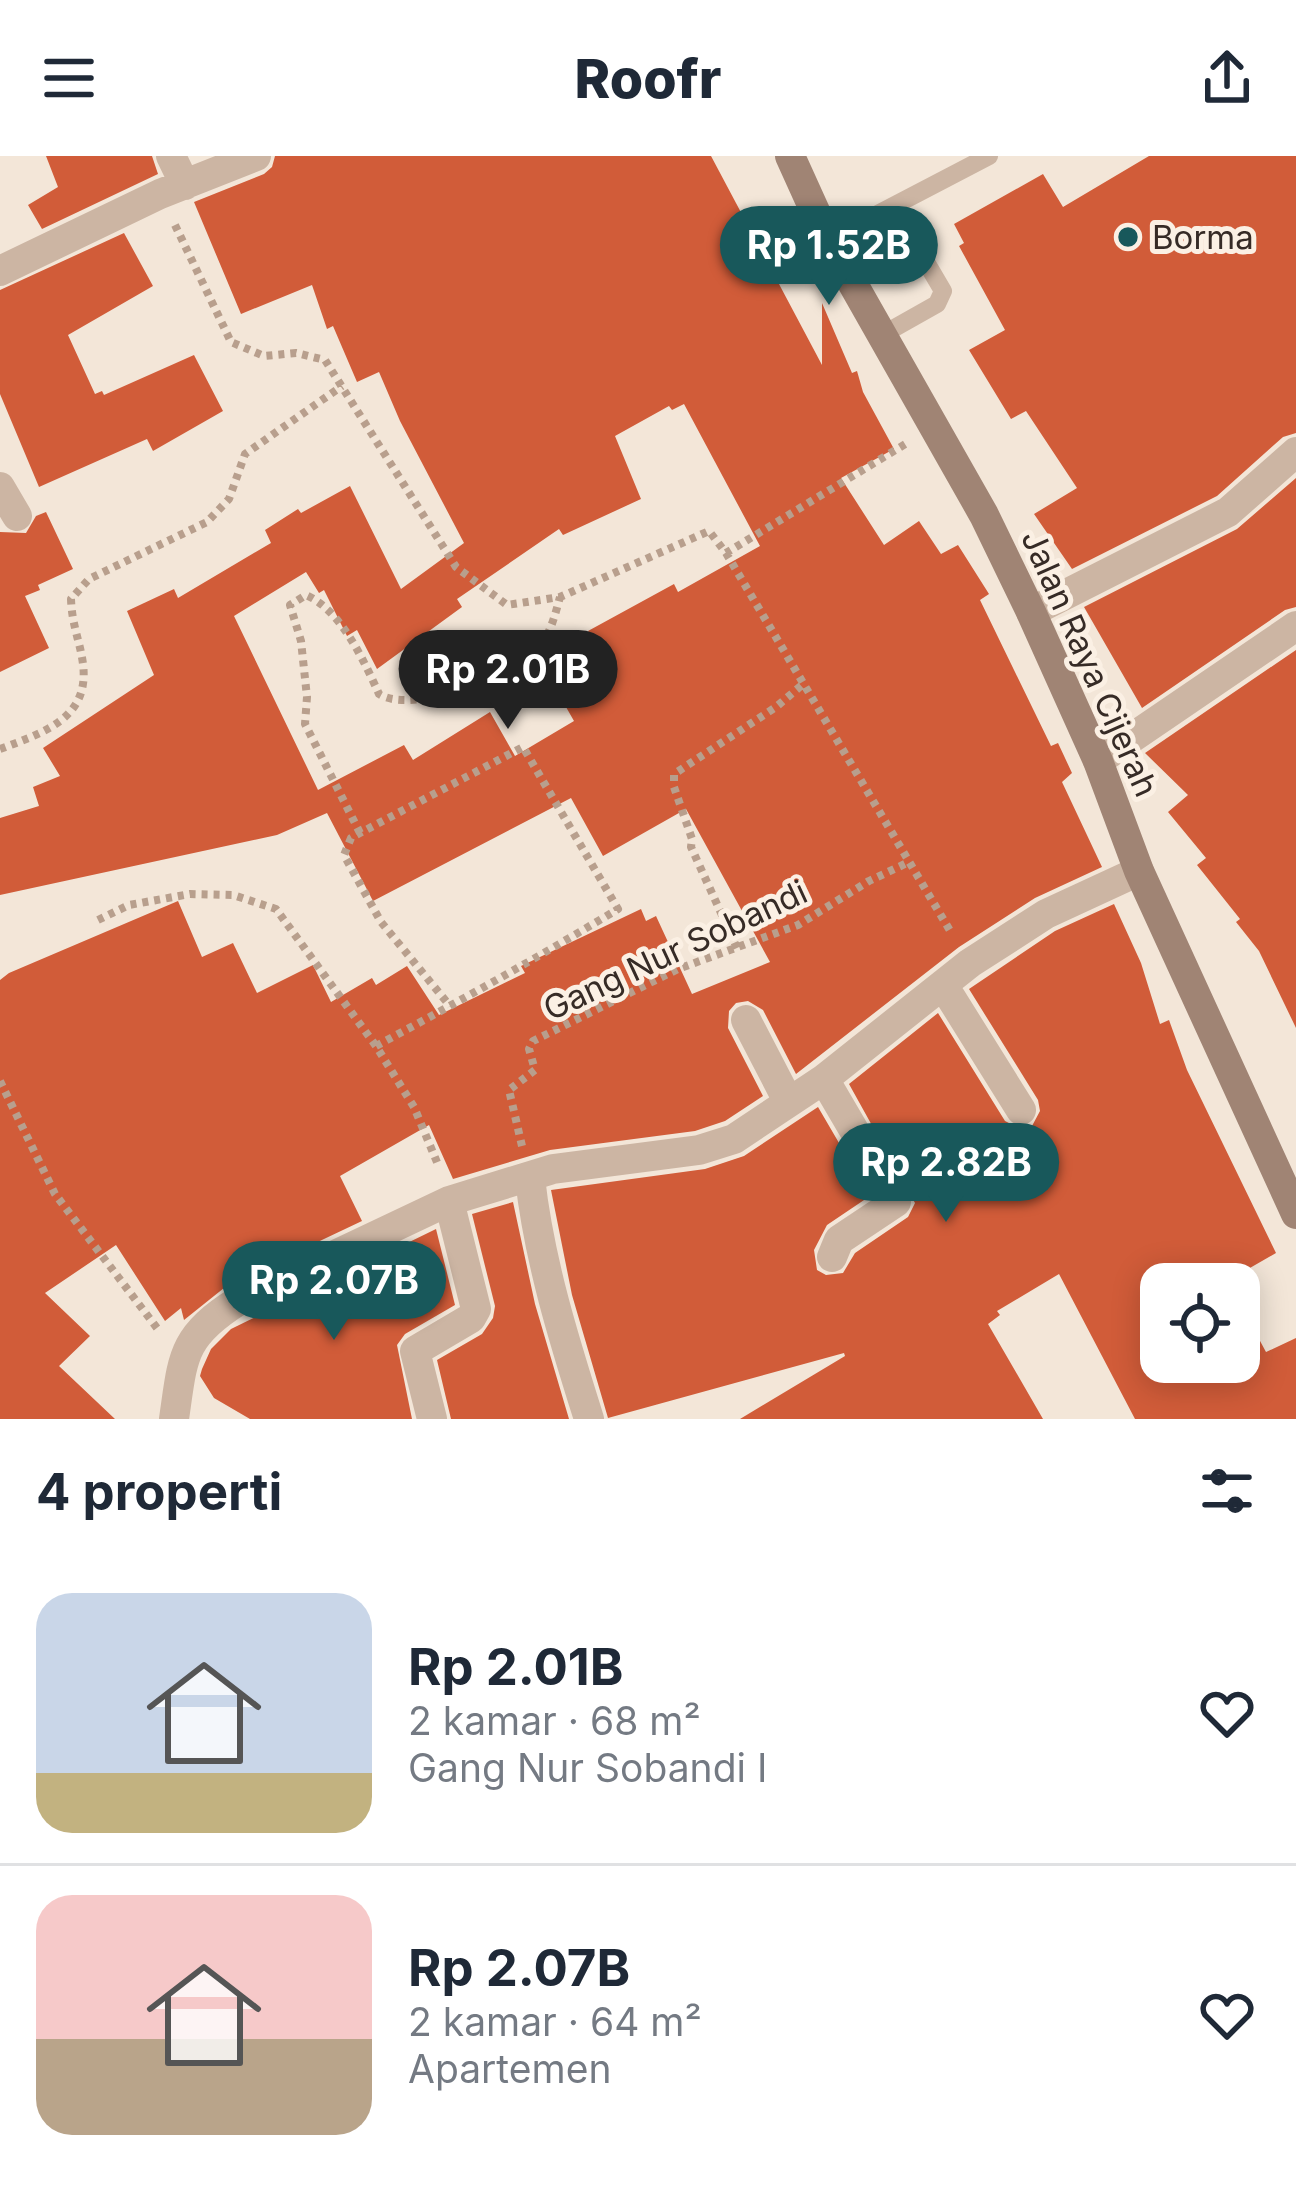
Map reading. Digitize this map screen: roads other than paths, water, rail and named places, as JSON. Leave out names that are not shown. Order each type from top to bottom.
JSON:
[{"type":"main road","name":"Jalan Raya Cijerah","points":[[790,156],[828,240],[984,514],[1031,611],[1098,761],[1139,871],[1293,1197]]},
{"type":"street","points":[[171,156],[172,189]]},
{"type":"street","points":[[0,271],[172,189],[256,156]]},
{"type":"street","points":[[1031,611],[1228,512],[1296,452]]},
{"type":"street","points":[[0,487],[17,516]]},
{"type":"street","points":[[1098,761],[1296,626]]},
{"type":"street","points":[[174,1419],[188,1343],[238,1301],[449,1201],[554,1169],[715,1146],[734,1139],[824,1079],[970,963],[1046,914],[1139,871]]},
{"type":"street","points":[[943,985],[1022,1109]]},
{"type":"street","points":[[746,1020],[788,1101]]},
{"type":"street","points":[[824,1079],[896,1202],[838,1240],[832,1257]]},
{"type":"street","points":[[530,1178],[555,1310],[589,1419]]},
{"type":"street","points":[[433,1419],[415,1351],[471,1318],[476,1309],[449,1201]]},
{"type":"lane","points":[[828,240],[988,156]]},
{"type":"lane","points":[[882,335],[937,304],[944,291],[893,206]]},
{"type":"place","name":"Borma","points":[[1128,237]]}]
